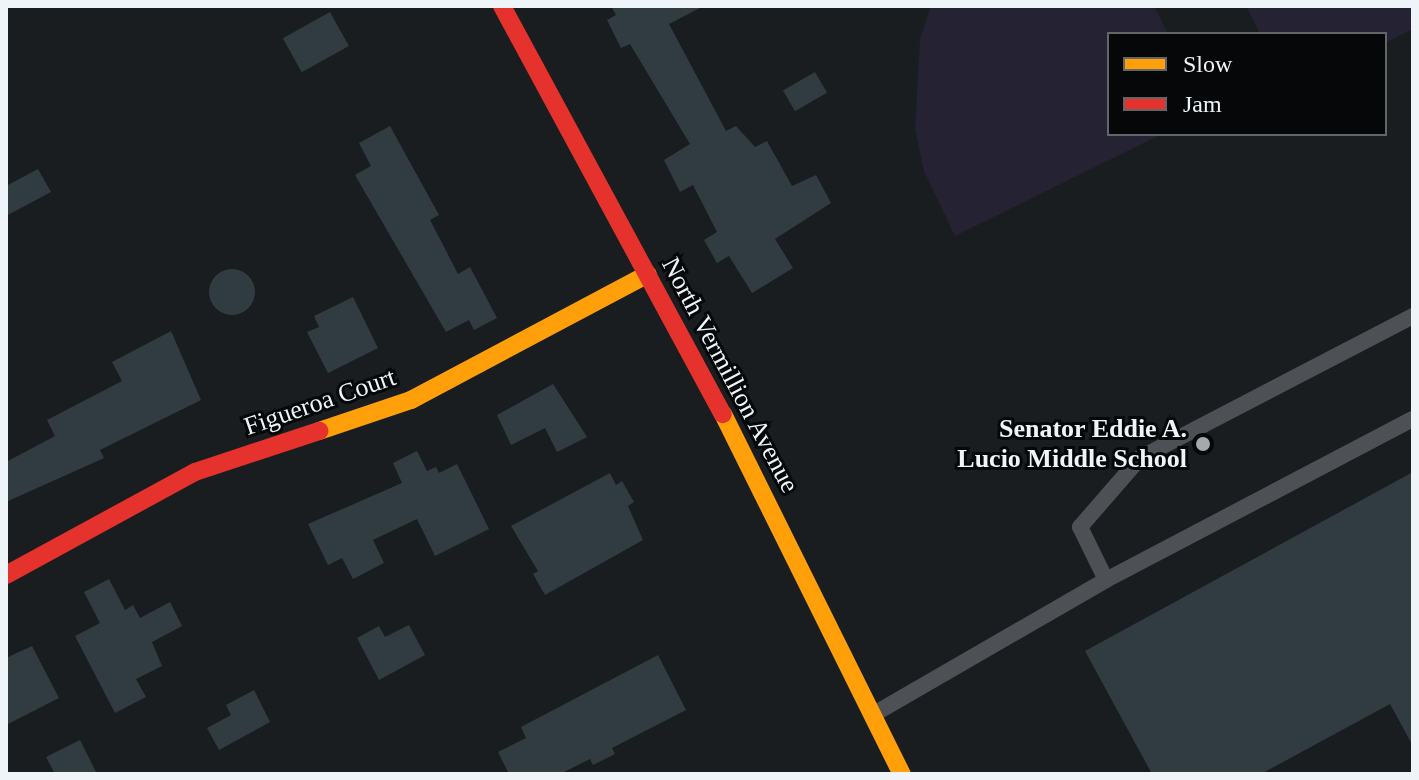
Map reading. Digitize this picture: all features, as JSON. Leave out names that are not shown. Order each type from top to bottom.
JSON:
[{"type":"street","name":"North Vermillion Avenue","points":[[502,6],[648,274],[902,774]]},
{"type":"street","name":"Figueroa Court","points":[[6,575],[195,472],[411,400],[648,274]]},
{"type":"lane","points":[[1106,580],[1080,527],[1140,458],[1413,316]]},
{"type":"lane","points":[[873,715],[1106,580],[1413,419]]},
{"type":"shaded area","points":[[931,6],[1154,6],[1167,32],[1107,32],[1107,136],[1158,136],[955,236],[924,171],[915,128],[920,39]]},
{"type":"shaded area","points":[[1246,6],[1413,6],[1413,29],[1387,42],[1387,32],[1259,32]]},
{"type":"building","points":[[611,6],[704,6],[669,24],[726,131],[736,126],[755,147],[767,141],[792,186],[816,175],[831,203],[775,239],[793,268],[752,293],[729,256],[717,263],[704,240],[717,232],[693,185],[680,192],[664,160],[690,144],[630,44],[621,48],[607,20],[616,15]]},
{"type":"building","points":[[330,12],[349,46],[302,72],[283,38]]},
{"type":"building","points":[[815,72],[827,93],[795,111],[783,90]]},
{"type":"building","points":[[390,126],[439,215],[430,220],[458,274],[470,267],[497,318],[474,330],[469,320],[446,332],[355,175],[371,166],[359,143]]},
{"type":"building","points":[[38,169],[51,192],[6,216],[6,186]]},
{"type":"building","points":[[232,269],[248,276],[255,292],[248,308],[232,315],[216,308],[209,292],[216,276]]},
{"type":"building","points":[[353,297],[378,348],[328,373],[307,332],[319,327],[314,316]]},
{"type":"building","points":[[171,331],[201,400],[100,450],[104,458],[6,502],[6,462],[55,436],[47,420],[122,381],[112,362]]},
{"type":"building","points":[[553,384],[587,437],[557,452],[545,428],[511,445],[497,415]]},
{"type":"building","points":[[417,451],[427,471],[436,467],[439,473],[457,464],[489,529],[435,556],[417,519],[373,540],[384,563],[353,579],[342,558],[328,565],[308,524],[402,483],[393,463]]},
{"type":"building","points":[[1413,472],[1413,746],[1390,704],[1261,774],[1152,774],[1085,651]]},
{"type":"building","points":[[610,473],[616,485],[622,481],[634,502],[628,506],[643,540],[545,595],[533,574],[538,571],[511,526]]},
{"type":"building","points":[[109,579],[125,610],[133,605],[140,618],[170,602],[182,626],[152,642],[162,666],[136,679],[146,697],[115,713],[75,636],[100,623],[84,592]]},
{"type":"building","points":[[409,625],[425,655],[379,680],[357,638],[379,626],[385,637]]},
{"type":"building","points":[[32,646],[59,698],[6,725],[6,658]]},
{"type":"building","points":[[658,655],[686,710],[612,748],[615,754],[593,765],[590,759],[560,774],[509,774],[498,752],[526,738],[521,727]]},
{"type":"building","points":[[254,690],[270,722],[219,750],[207,728],[231,715],[226,705]]},
{"type":"building","points":[[80,740],[97,774],[55,774],[46,757]]},
{"type":"traffic: slow","points":[[319,431],[411,400],[648,274]]},
{"type":"traffic: slow","points":[[723,414],[902,774]]},
{"type":"traffic: jam","points":[[502,6],[723,414]]},
{"type":"traffic: jam","points":[[6,575],[195,472],[319,431]]},
{"type":"place","name":"Senator Eddie A. Lucio Middle School","points":[[1203,444]]}]
